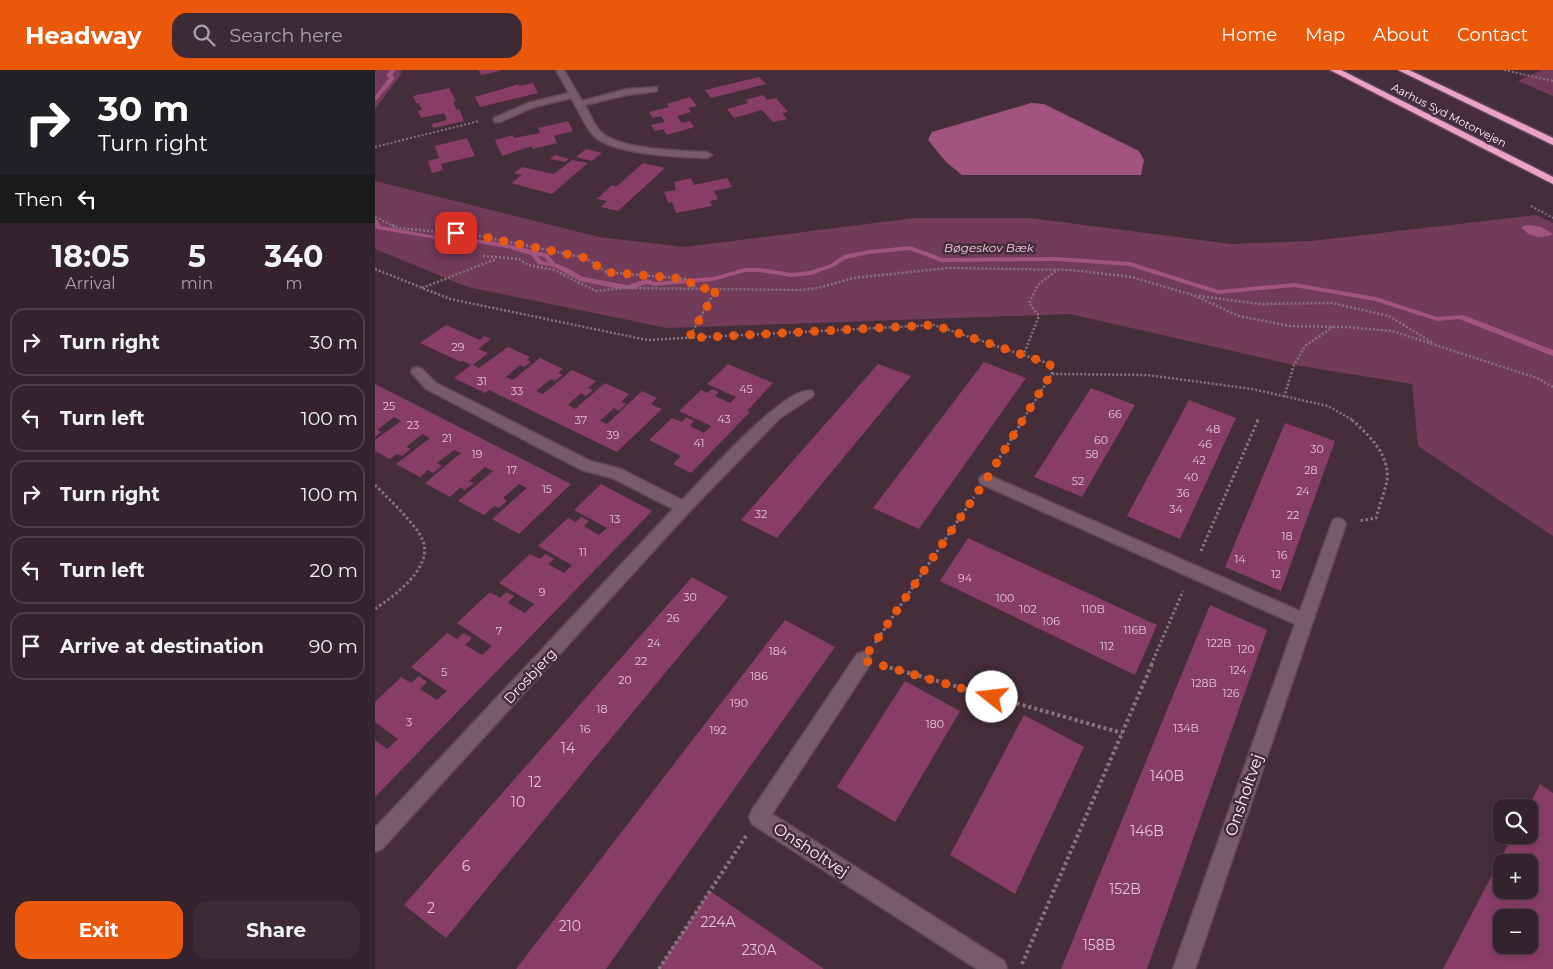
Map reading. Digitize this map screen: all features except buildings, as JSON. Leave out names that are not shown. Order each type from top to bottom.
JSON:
[{"type":"highway","name":"Aarhus Syd Motorvejen","points":[[1334,70],[1553,181]]},
{"type":"highway","name":"Aarhus Syd Motorvejen","points":[[1402,70],[1553,142]]},
{"type":"street","points":[[560,70],[597,134],[606,140],[664,154],[707,155]]},
{"type":"street","points":[[580,104],[627,92],[654,90]]},
{"type":"street","points":[[497,120],[531,105],[575,94]]},
{"type":"street","points":[[417,372],[431,386],[587,466],[616,473],[684,508]]},
{"type":"street","name":"Drosbjerg","points":[[375,842],[684,508],[775,414],[807,394]]},
{"type":"street","points":[[986,480],[1305,621]]},
{"type":"street","name":"Onsholtvej","points":[[1184,969],[1338,524]]},
{"type":"street","name":"Onsholtvej","points":[[863,660],[759,817],[996,969]]},
{"type":"path","points":[[1504,70],[1553,81]]},
{"type":"path","points":[[375,147],[481,120],[497,120]]},
{"type":"path","points":[[1531,206],[1553,218]]},
{"type":"path","points":[[375,217],[397,228],[480,236],[586,258],[606,272],[686,279],[697,288]]},
{"type":"path","points":[[483,256],[519,259],[528,265],[554,270],[597,291],[625,288],[800,290],[818,288],[853,278],[948,268],[1057,270],[1131,277],[1193,295],[1239,316],[1290,326],[1392,331],[1537,378],[1553,387]]},
{"type":"path","points":[[422,288],[499,257]]},
{"type":"path","points":[[375,269],[450,299],[647,340],[934,325],[1050,364],[1051,374],[986,480],[863,660],[1122,733]]},
{"type":"path","points":[[1023,356],[1039,316],[1029,303],[1038,285],[1057,270]]},
{"type":"path","points":[[689,338],[717,289]]},
{"type":"path","points":[[1193,295],[1260,304],[1332,303],[1389,316],[1437,346]]},
{"type":"path","points":[[1284,396],[1294,365],[1305,346],[1333,327]]},
{"type":"path","points":[[1051,374],[1147,375],[1252,389],[1328,406],[1349,417],[1369,435],[1383,456],[1387,478],[1376,518],[1338,524]]},
{"type":"path","points":[[1020,969],[1258,419]]},
{"type":"path","points":[[375,485],[385,494],[423,541],[424,558],[414,575],[392,598],[375,609]]},
{"type":"path","points":[[659,969],[759,817]]},
{"type":"shaded area","points":[[375,70],[402,70],[400,76],[375,109]]},
{"type":"shaded area","points":[[1541,70],[1553,70],[1553,96],[1518,81]]},
{"type":"shaded area","points":[[1031,103],[1044,104],[1139,151],[1144,160],[1141,175],[962,175],[946,162],[928,140],[932,132]]},
{"type":"shaded area","points":[[375,181],[599,237],[684,247],[914,218],[1030,218],[1231,244],[1311,241],[1536,215],[1553,223],[1553,536],[1418,446],[1412,384],[1294,365],[1070,314],[667,328],[468,287],[375,249]]},
{"type":"shaded area","points":[[1529,225],[1541,227],[1553,234],[1545,237],[1532,236],[1522,228]]},
{"type":"waterway","name":"Bøgeskov Bæk","points":[[375,99],[392,78],[389,75],[393,70]]},
{"type":"waterway","name":"Bøgeskov Bæk","points":[[375,221],[379,228],[454,240],[482,241],[518,248],[533,254],[540,263],[557,266],[581,279],[620,287],[633,286],[647,281],[654,284],[713,279],[745,270],[760,270],[791,275],[811,273],[831,266],[844,257],[869,252],[911,248],[941,260],[1056,259],[1130,264],[1218,292],[1294,285],[1376,299],[1437,319],[1460,317],[1553,353]]},
{"type":"waterway","points":[[532,253],[546,255],[552,263]]},
{"type":"route","points":[[456,233],[558,251],[586,258],[606,272],[686,279],[697,288],[717,289],[689,338],[934,325],[1050,364],[1051,374],[986,480],[863,660],[992,697]]}]
